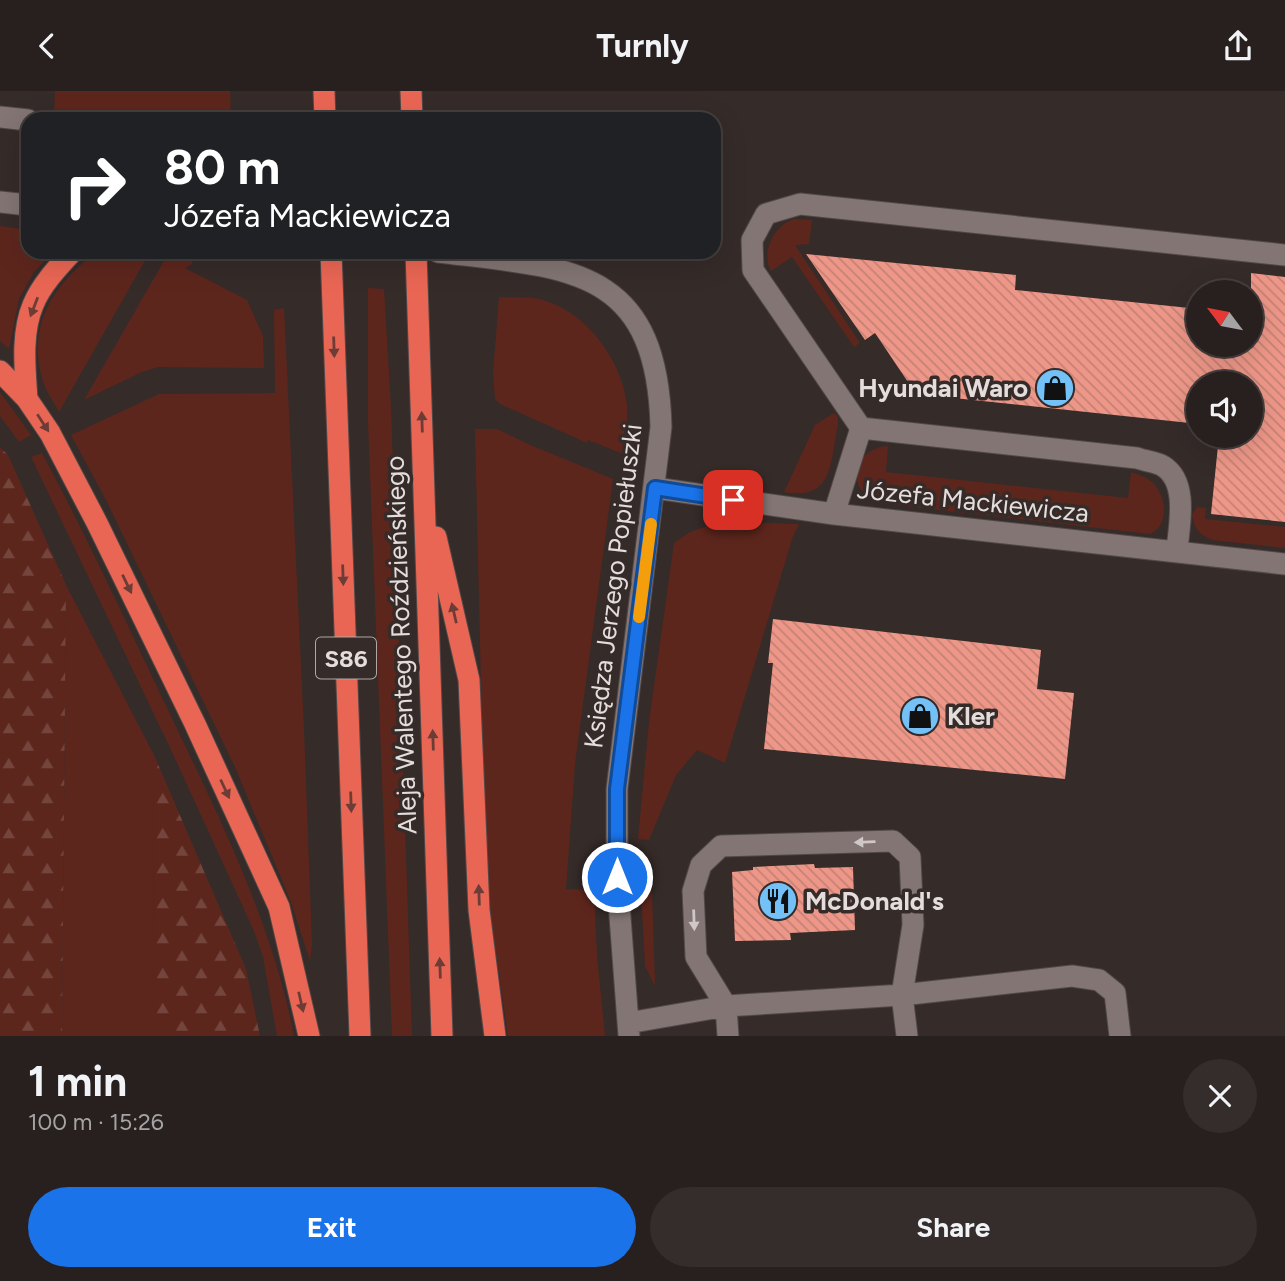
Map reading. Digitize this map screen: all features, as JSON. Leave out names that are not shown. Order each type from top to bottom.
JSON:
[{"type":"highway","points":[[324,91],[325,112]]},
{"type":"highway","points":[[411,91],[412,112]]},
{"type":"highway","points":[[27,398],[24,349],[32,305],[65,259]]},
{"type":"highway","name":"Aleja Walentego Roździeńskiego","points":[[331,259],[360,1036]]},
{"type":"highway","name":"Aleja Walentego Roździeńskiego","points":[[416,259],[442,1036]]},
{"type":"highway","points":[[0,371],[27,398],[50,433],[195,724],[279,907],[309,1036]]},
{"type":"highway","points":[[425,490],[470,680],[479,910],[495,1036]]},
{"type":"street","points":[[0,117],[21,119]]},
{"type":"street","points":[[0,202],[21,204]]},
{"type":"street","points":[[1177,550],[1180,517],[1178,483],[1164,467],[1137,458],[861,428],[753,270],[752,240],[766,214],[800,204],[1285,255]]},
{"type":"street","name":"Księdza Jerzego Popiełuszki","points":[[491,259],[559,268],[599,286],[626,308],[646,338],[654,357],[661,427],[617,789],[617,877],[629,1029]]},
{"type":"street","points":[[834,514],[861,428]]},
{"type":"street","name":"Józefa Mackiewicza","points":[[655,488],[834,514],[1285,564]]},
{"type":"street","points":[[729,1036],[726,1006],[696,957],[693,891],[701,865],[721,846],[893,841],[910,856],[913,925],[902,995],[907,1036]]},
{"type":"street","points":[[629,1029],[726,1006],[902,995],[1072,976],[1099,980],[1115,993],[1121,1036]]},
{"type":"green space","points":[[55,91],[230,91],[231,112],[54,112]]},
{"type":"green space","points":[[795,219],[812,220],[809,244],[795,245],[860,343],[854,347],[792,257],[771,271],[767,256],[771,240],[781,226]]},
{"type":"green space","points":[[0,226],[21,229],[21,259],[46,259],[34,272],[19,299],[9,349],[0,341]]},
{"type":"green space","points":[[88,259],[146,259],[59,412],[42,378],[38,340],[47,307],[67,278]]},
{"type":"green space","points":[[165,259],[192,261],[192,264],[185,268],[247,300],[263,336],[264,368],[158,367],[84,400]]},
{"type":"green space","points":[[368,288],[384,289],[391,408],[412,1036],[392,1036],[368,422]]},
{"type":"green space","points":[[499,297],[538,299],[559,306],[574,315],[600,340],[624,388],[627,418],[623,454],[588,440],[587,443],[500,404],[495,399],[493,374]]},
{"type":"green space","points":[[284,308],[304,730],[312,944],[310,961],[291,902],[235,767],[106,500],[71,435],[159,394],[275,393],[274,310]]},
{"type":"green space","points":[[0,392],[31,435],[19,442],[0,416]]},
{"type":"green space","points":[[834,413],[838,417],[838,425],[827,476],[821,485],[812,491],[784,492],[815,425]]},
{"type":"green space","points":[[475,429],[497,429],[613,479],[575,764],[566,889],[594,890],[605,1036],[508,1036],[485,860]]},
{"type":"green space","points":[[888,446],[886,472],[1128,498],[1131,472],[1155,485],[1164,505],[1163,518],[1156,530],[1150,534],[877,503],[867,497],[860,488],[857,470],[867,454],[876,448]]},
{"type":"green space","points":[[0,447],[8,455],[66,585],[62,1036],[0,1036]]},
{"type":"green space","points":[[42,453],[122,613],[242,869],[272,951],[294,1036],[277,1036],[263,957],[254,931],[31,457]]},
{"type":"green space","points":[[1197,507],[1206,508],[1205,519],[1285,527],[1285,548],[1212,540],[1200,533],[1194,524],[1192,515]]},
{"type":"green space","points":[[720,522],[799,524],[792,539],[725,763],[697,750],[676,775],[649,840],[638,839],[649,722],[674,543],[690,532]]},
{"type":"green space","points":[[66,585],[154,755],[153,1036],[62,1036]]},
{"type":"green space","points":[[154,755],[246,969],[260,1036],[153,1036]]},
{"type":"green space","points":[[641,892],[652,892],[655,986],[645,966]]},
{"type":"building","name":"Hyundai Waro","points":[[806,254],[1016,275],[1015,290],[1186,308],[1186,357],[1264,357],[1264,280],[1251,280],[1251,273],[1285,277],[1285,522],[1211,514],[1218,448],[1263,448],[1263,371],[1186,371],[1186,423],[916,394],[875,333],[865,340]]},
{"type":"building","name":"Kler","points":[[773,619],[1041,650],[1037,689],[1074,693],[1065,779],[764,749],[773,663],[768,663]]},
{"type":"building","points":[[814,864],[815,868],[853,867],[855,930],[790,933],[791,940],[735,941],[732,872],[753,870],[753,867]]},
{"type":"slow traffic","points":[[639,617],[651,524]]},
{"type":"place","name":"Hyundai Waro","points":[[1055,388]]},
{"type":"place","name":"Kler","points":[[920,716]]},
{"type":"place","name":"McDonald's","points":[[778,901]]},
{"type":"route","points":[[617,877],[617,789],[655,488],[733,500]]}]
